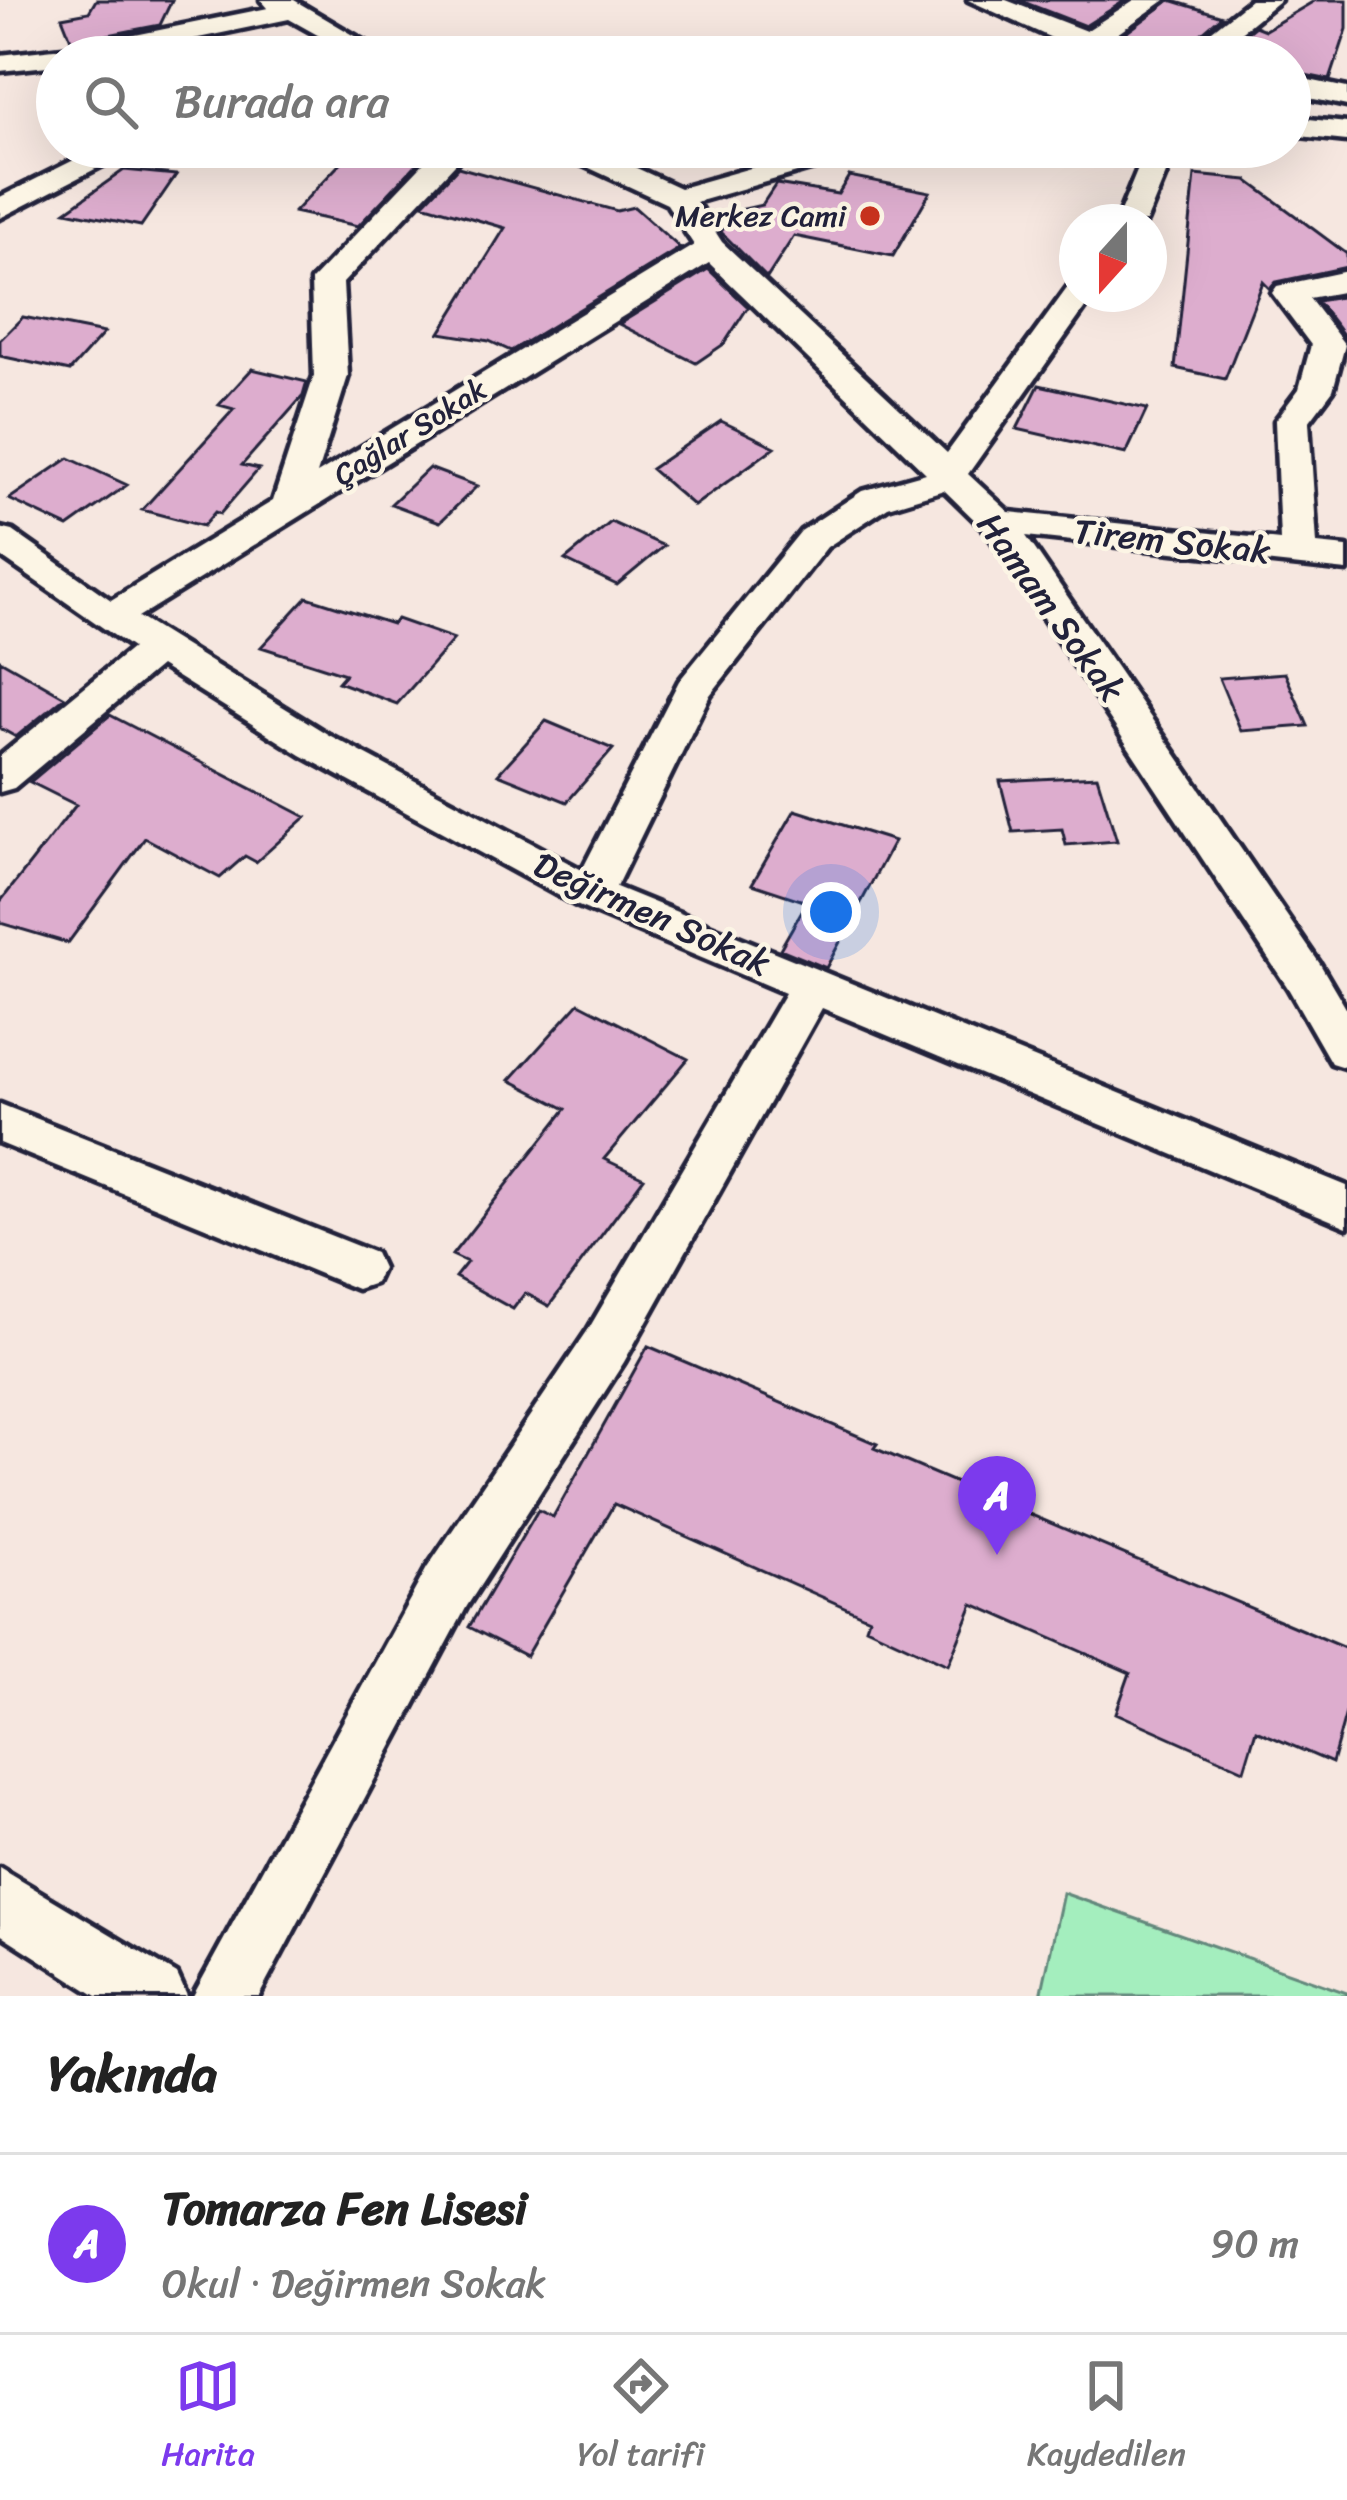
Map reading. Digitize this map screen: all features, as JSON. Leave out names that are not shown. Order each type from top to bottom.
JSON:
[{"type":"street","points":[[981,0],[1069,36]]},
{"type":"street","points":[[1097,36],[1152,0]]},
{"type":"street","points":[[1216,36],[1256,2]]},
{"type":"street","points":[[155,36],[283,5],[339,36]]},
{"type":"street","points":[[0,63],[36,59]]},
{"type":"street","points":[[1311,90],[1347,97]]},
{"type":"street","points":[[1311,128],[1347,132]]},
{"type":"street","points":[[0,209],[81,168]]},
{"type":"street","points":[[289,507],[331,376],[327,281],[436,168]]},
{"type":"street","points":[[613,168],[678,198],[783,168]]},
{"type":"street","points":[[1138,204],[1153,168]]},
{"type":"street","name":"Hamam Sokak","points":[[678,198],[712,248],[998,522],[1304,976],[1347,1050]]},
{"type":"street","name":"Çağlar Sokak","points":[[110,617],[712,248]]},
{"type":"street","points":[[1299,555],[1292,421],[1316,390],[1328,345],[1288,293],[1347,280]]},
{"type":"street","points":[[591,894],[693,691],[814,539],[875,499],[947,478],[1066,312]]},
{"type":"street","name":"Tirem Sokak","points":[[998,522],[1347,559]]},
{"type":"street","name":"Değirmen Sokak","points":[[0,539],[110,617],[314,746],[591,894],[1347,1207]]},
{"type":"street","points":[[0,778],[158,647]]},
{"type":"street","points":[[1304,976],[1347,996]]},
{"type":"street","points":[[225,1996],[447,1587],[605,1346],[812,985]]},
{"type":"street","points":[[0,1124],[357,1268]]},
{"type":"street","points":[[0,1899],[155,1996]]},
{"type":"green space","points":[[1063,1893],[1347,1993],[1347,1996],[1041,1996]]},
{"type":"building","points":[[96,0],[172,0],[160,25],[103,36],[70,36],[62,17],[89,12]]},
{"type":"building","points":[[1018,0],[1126,0],[1085,26]]},
{"type":"building","points":[[1170,0],[1222,16],[1199,36],[1122,36]]},
{"type":"building","points":[[1316,0],[1347,0],[1347,29],[1330,80],[1311,76],[1311,36],[1243,36],[1255,26],[1265,30]]},
{"type":"building","points":[[336,168],[413,168],[358,226],[294,212]]},
{"type":"building","points":[[462,168],[617,211],[634,207],[680,248],[511,351],[489,341],[440,333],[505,228],[423,204]]},
{"type":"building","points":[[124,170],[176,175],[141,226],[66,211]]},
{"type":"building","points":[[1195,175],[1247,180],[1347,254],[1347,267],[1276,282],[1270,289],[1263,282],[1225,379],[1175,368]]},
{"type":"building","points":[[849,176],[930,192],[893,256],[794,236],[767,278],[721,232],[735,211],[762,205],[776,184],[838,194]]},
{"type":"building","points":[[708,269],[748,307],[724,344],[696,363],[619,324]]},
{"type":"building","points":[[1347,296],[1347,340],[1317,301]]},
{"type":"building","points":[[23,317],[104,333],[70,371],[0,356],[0,340]]},
{"type":"building","points":[[252,369],[307,382],[303,396],[242,465],[259,469],[220,514],[215,512],[203,526],[142,510],[234,409],[219,405]]},
{"type":"building","points":[[1039,385],[1147,409],[1126,454],[1017,429]]},
{"type":"building","points":[[721,421],[775,447],[694,506],[651,469]]},
{"type":"building","points":[[69,458],[127,485],[68,527],[9,499]]},
{"type":"building","points":[[429,468],[477,486],[440,522],[391,504]]},
{"type":"building","points":[[611,522],[664,546],[617,585],[565,560]]},
{"type":"building","points":[[307,597],[454,639],[397,704],[338,682],[345,674],[261,647]]},
{"type":"building","points":[[0,660],[65,697],[16,737],[0,728]]},
{"type":"building","points":[[1285,673],[1308,726],[1241,731],[1219,678]]},
{"type":"building","points":[[110,715],[306,817],[256,862],[245,856],[220,878],[145,838],[68,943],[0,923],[0,902],[76,805],[30,782]]},
{"type":"building","points":[[546,721],[613,749],[567,802],[498,774]]},
{"type":"building","points":[[1097,776],[1117,841],[1066,845],[1062,829],[1013,832],[1000,781]]},
{"type":"building","points":[[795,810],[894,841],[826,968],[780,949],[807,902],[752,884]]},
{"type":"building","points":[[579,1003],[688,1059],[604,1159],[644,1178],[549,1306],[525,1293],[513,1309],[455,1277],[467,1262],[452,1255],[566,1109],[510,1080]]},
{"type":"building","points":[[648,1346],[877,1444],[874,1448],[1347,1649],[1347,1709],[1332,1763],[1256,1730],[1244,1770],[1116,1713],[1130,1673],[973,1604],[948,1665],[866,1627],[869,1618],[614,1504],[526,1656],[469,1627],[538,1510],[553,1517]]},
{"type":"place","name":"Merkez Cami","points":[[870,216]]},
{"type":"place","name":"Tomarza Fen Lisesi","points":[[997,1555]]}]
